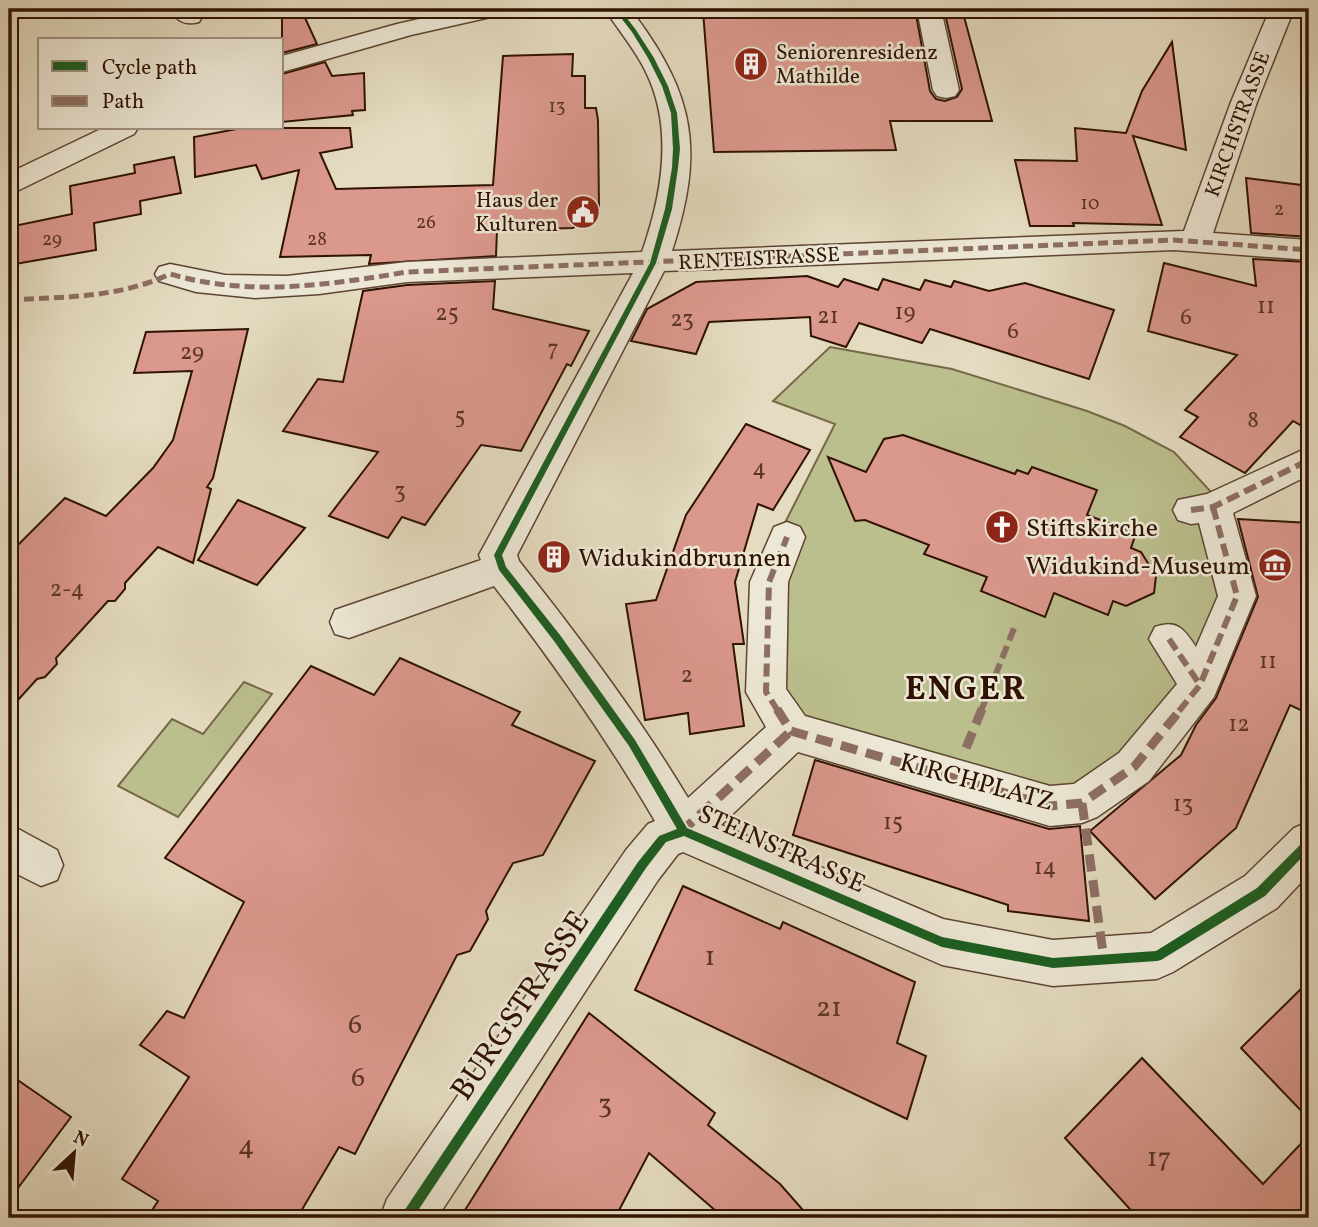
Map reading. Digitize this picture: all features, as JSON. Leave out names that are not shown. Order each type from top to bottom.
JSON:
[{"type":"street","points":[[284,63],[406,29],[495,9]]},
{"type":"street","points":[[349,622],[502,568],[499,550],[653,263],[664,227],[673,175],[677,139],[674,113],[667,88],[629,23],[617,9]]},
{"type":"street","points":[[929,9],[946,90]]},
{"type":"street","name":"KIRCHSTRASSE","points":[[1196,240],[1244,102],[1282,9]]},
{"type":"street","points":[[9,184],[120,130]]},
{"type":"street","name":"RENTEISTRASSE","points":[[170,274],[202,284],[338,284],[407,272],[1196,240],[1309,250]]},
{"type":"street","name":"KIRCHPLATZ","points":[[791,731],[1050,806],[1082,803],[1134,767],[1200,685],[1237,596],[1202,508],[1309,460]]},
{"type":"street","points":[[684,831],[791,731],[766,692],[769,582],[787,537]]},
{"type":"street","name":"STEINSTRASSE","points":[[502,568],[557,638],[632,743],[684,831],[942,942],[1053,963],[1157,956],[1261,892],[1309,843]]},
{"type":"street","points":[[1169,639],[1200,685]]},
{"type":"street","name":"BURGSTRASSE","points":[[406,1218],[642,865],[663,839],[684,831]]},
{"type":"green space","points":[[830,347],[952,369],[1087,411],[1125,426],[1174,452],[1212,493],[1241,597],[1091,816],[792,737],[756,580],[835,424],[773,401]]},
{"type":"green space","points":[[244,682],[272,694],[178,817],[118,786],[172,719],[203,734]]},
{"type":"building","points":[[282,9],[301,9],[317,44],[284,52]]},
{"type":"building","points":[[915,9],[930,91],[936,99],[945,101],[957,97],[962,89],[944,9],[962,9],[992,121],[890,121],[896,150],[714,152],[703,11]]},
{"type":"building","points":[[1172,42],[1186,150],[1133,136],[1162,225],[1073,223],[1074,226],[1030,226],[1015,160],[1077,161],[1075,128],[1126,133],[1142,91]]},
{"type":"building","points":[[573,54],[572,76],[585,76],[585,108],[596,108],[598,120],[599,208],[595,208],[573,228],[497,230],[496,256],[369,264],[371,255],[280,257],[299,170],[262,179],[256,165],[195,177],[194,137],[231,130],[350,128],[352,147],[320,153],[336,189],[493,185],[503,56]]},
{"type":"building","points":[[325,62],[332,76],[364,73],[365,110],[352,111],[353,115],[284,122],[284,73]]},
{"type":"building","points":[[174,157],[181,193],[140,201],[141,214],[94,223],[96,250],[9,265],[9,227],[72,214],[70,186],[135,173],[134,165]]},
{"type":"building","points":[[1246,178],[1309,186],[1309,237],[1251,233]]},
{"type":"building","points":[[1253,259],[1309,262],[1309,430],[1293,421],[1245,473],[1180,437],[1198,417],[1185,410],[1237,355],[1148,331],[1164,263],[1256,286]]},
{"type":"building","points":[[807,276],[838,287],[844,279],[878,290],[883,279],[920,290],[925,280],[951,287],[954,281],[989,291],[1025,283],[1114,310],[1089,379],[930,329],[922,343],[859,323],[846,347],[811,336],[810,317],[709,322],[696,354],[631,341],[647,309],[696,282]]},
{"type":"building","points":[[495,281],[493,309],[589,331],[571,366],[567,364],[521,451],[481,445],[425,525],[402,517],[388,538],[329,516],[378,452],[283,431],[318,379],[343,382],[363,291],[407,285]]},
{"type":"building","points":[[248,329],[213,478],[207,487],[211,489],[193,563],[158,547],[125,583],[125,589],[115,601],[108,601],[56,658],[57,664],[45,677],[37,679],[9,710],[9,554],[65,498],[106,516],[153,468],[173,440],[192,371],[134,373],[146,332]]},
{"type":"building","points":[[746,424],[810,450],[773,510],[758,504],[735,582],[744,644],[733,644],[744,726],[690,734],[688,713],[645,720],[626,604],[656,600],[686,515]]},
{"type":"building","name":"Stiftskirche","points":[[903,435],[1015,474],[1017,470],[1028,474],[1032,467],[1097,490],[1087,515],[1136,533],[1131,548],[1141,552],[1156,576],[1154,593],[1126,606],[1113,601],[1108,615],[1054,593],[1045,617],[981,591],[987,577],[924,554],[929,545],[865,520],[855,521],[828,457],[866,472],[884,439]]},
{"type":"building","points":[[238,500],[305,528],[257,585],[198,560]]},
{"type":"building","points":[[1238,519],[1309,523],[1309,714],[1290,705],[1236,828],[1155,899],[1090,831],[1181,755],[1196,725],[1216,698],[1258,597]]},
{"type":"building","points":[[400,658],[520,712],[512,725],[595,761],[543,855],[513,863],[486,911],[488,919],[470,951],[457,955],[355,1154],[339,1147],[297,1218],[147,1218],[158,1201],[122,1179],[189,1077],[140,1045],[167,1011],[184,1018],[244,902],[165,858],[311,666],[374,695]]},
{"type":"building","points":[[815,760],[1049,829],[1080,826],[1089,921],[1008,911],[1008,905],[793,835]]},
{"type":"building","points":[[683,886],[780,929],[783,922],[915,982],[897,1043],[926,1056],[907,1119],[635,990]]},
{"type":"building","points":[[1309,981],[1309,1119],[1241,1048]]},
{"type":"building","points":[[589,1013],[715,1113],[708,1125],[780,1184],[810,1218],[724,1218],[649,1153],[615,1218],[460,1218]]},
{"type":"building","points":[[1142,1058],[1263,1184],[1309,1135],[1309,1218],[1138,1218],[1065,1138]]},
{"type":"building","points":[[9,1074],[71,1117],[9,1200]]},
{"type":"marked path","points":[[9,300],[112,293],[152,283],[170,274],[196,282],[255,287],[319,284],[407,272],[1174,240],[1309,250]]},
{"type":"marked path","points":[[1191,510],[1213,507],[1309,460]]},
{"type":"marked path","points":[[787,537],[769,582],[766,692],[791,731],[1050,806],[1082,803],[1134,767],[1200,685],[1237,596],[1213,507]]},
{"type":"marked path","points":[[966,748],[1015,626]]},
{"type":"marked path","points":[[1169,639],[1200,685]]},
{"type":"marked path","points":[[680,833],[791,731]]},
{"type":"marked path","points":[[1082,803],[1104,960]]},
{"type":"cycle path","points":[[617,9],[651,58],[665,86],[674,113],[677,149],[669,209],[653,263],[498,555],[502,568],[557,638],[632,743],[684,831],[942,942],[1053,963],[1157,956],[1261,892],[1309,843]]},
{"type":"cycle path","points":[[406,1218],[642,865],[663,839],[684,831]]},
{"type":"place","name":"Seniorenresidenz Mathilde","points":[[751,64]]},
{"type":"place","name":"Haus der Kulturen","points":[[583,212]]},
{"type":"place","name":"Stiftskirche","points":[[1002,527]]},
{"type":"place","name":"Widukindbrunnen","points":[[554,557]]},
{"type":"place","name":"Widukind-Museum","points":[[1275,565]]},
{"type":"district","name":"ENGER","points":[[966,687]]}]
